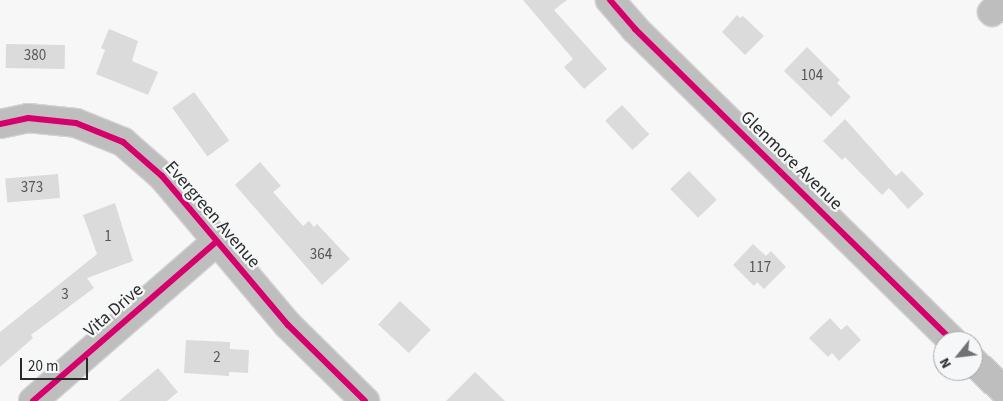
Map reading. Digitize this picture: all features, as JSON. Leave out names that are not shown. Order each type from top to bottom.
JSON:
[{"type":"street","name":"Glenmore Avenue","points":[[610,0],[635,29],[943,331]]},
{"type":"street","name":"Evergreen Avenue","points":[[0,124],[28,118],[76,123],[123,142],[162,176],[215,243],[288,325],[365,401]]},
{"type":"street","name":"Vita Drive","points":[[33,401],[215,243]]},
{"type":"street","points":[[983,371],[1003,390]]},
{"type":"building","points":[[523,0],[567,0],[554,10],[607,69],[584,89],[564,67],[573,59]]},
{"type":"building","points":[[737,15],[740,18],[743,16],[764,36],[745,55],[722,32]]},
{"type":"building","points":[[109,29],[138,41],[132,61],[158,72],[148,95],[96,74],[105,50],[101,48]]},
{"type":"building","points":[[6,44],[65,45],[65,69],[6,68]]},
{"type":"building","points":[[807,47],[840,80],[837,83],[851,97],[831,117],[784,71]]},
{"type":"building","points":[[194,92],[229,141],[207,156],[172,108]]},
{"type":"building","points":[[622,105],[649,134],[632,150],[605,121]]},
{"type":"building","points":[[845,119],[896,176],[902,171],[924,194],[908,209],[889,188],[882,195],[845,157],[842,160],[823,141]]},
{"type":"building","points":[[260,162],[281,186],[273,192],[303,226],[309,221],[314,227],[317,224],[350,259],[322,285],[235,185]]},
{"type":"building","points":[[689,171],[717,200],[698,218],[670,189]]},
{"type":"building","points":[[58,174],[60,198],[7,203],[5,179]]},
{"type":"building","points":[[115,203],[133,261],[87,278],[94,288],[31,335],[33,338],[0,367],[0,332],[97,254],[83,215]]},
{"type":"building","points":[[753,244],[766,256],[771,251],[786,267],[764,289],[757,282],[754,286],[733,265]]},
{"type":"building","points":[[400,301],[431,330],[409,353],[378,324]]},
{"type":"building","points":[[830,318],[841,330],[847,325],[861,340],[839,361],[832,353],[828,357],[809,338]]},
{"type":"building","points":[[186,340],[230,342],[230,349],[249,350],[248,373],[229,372],[229,376],[184,373]]},
{"type":"building","points":[[158,368],[178,392],[167,401],[119,401]]},
{"type":"building","points":[[475,372],[505,401],[446,401]]},
{"type":"cycle path","points":[[610,0],[635,29],[943,331]]},
{"type":"cycle path","points":[[0,124],[28,118],[76,123],[123,142],[162,176],[288,325],[365,401]]},
{"type":"cycle path","points":[[33,401],[215,243]]}]
